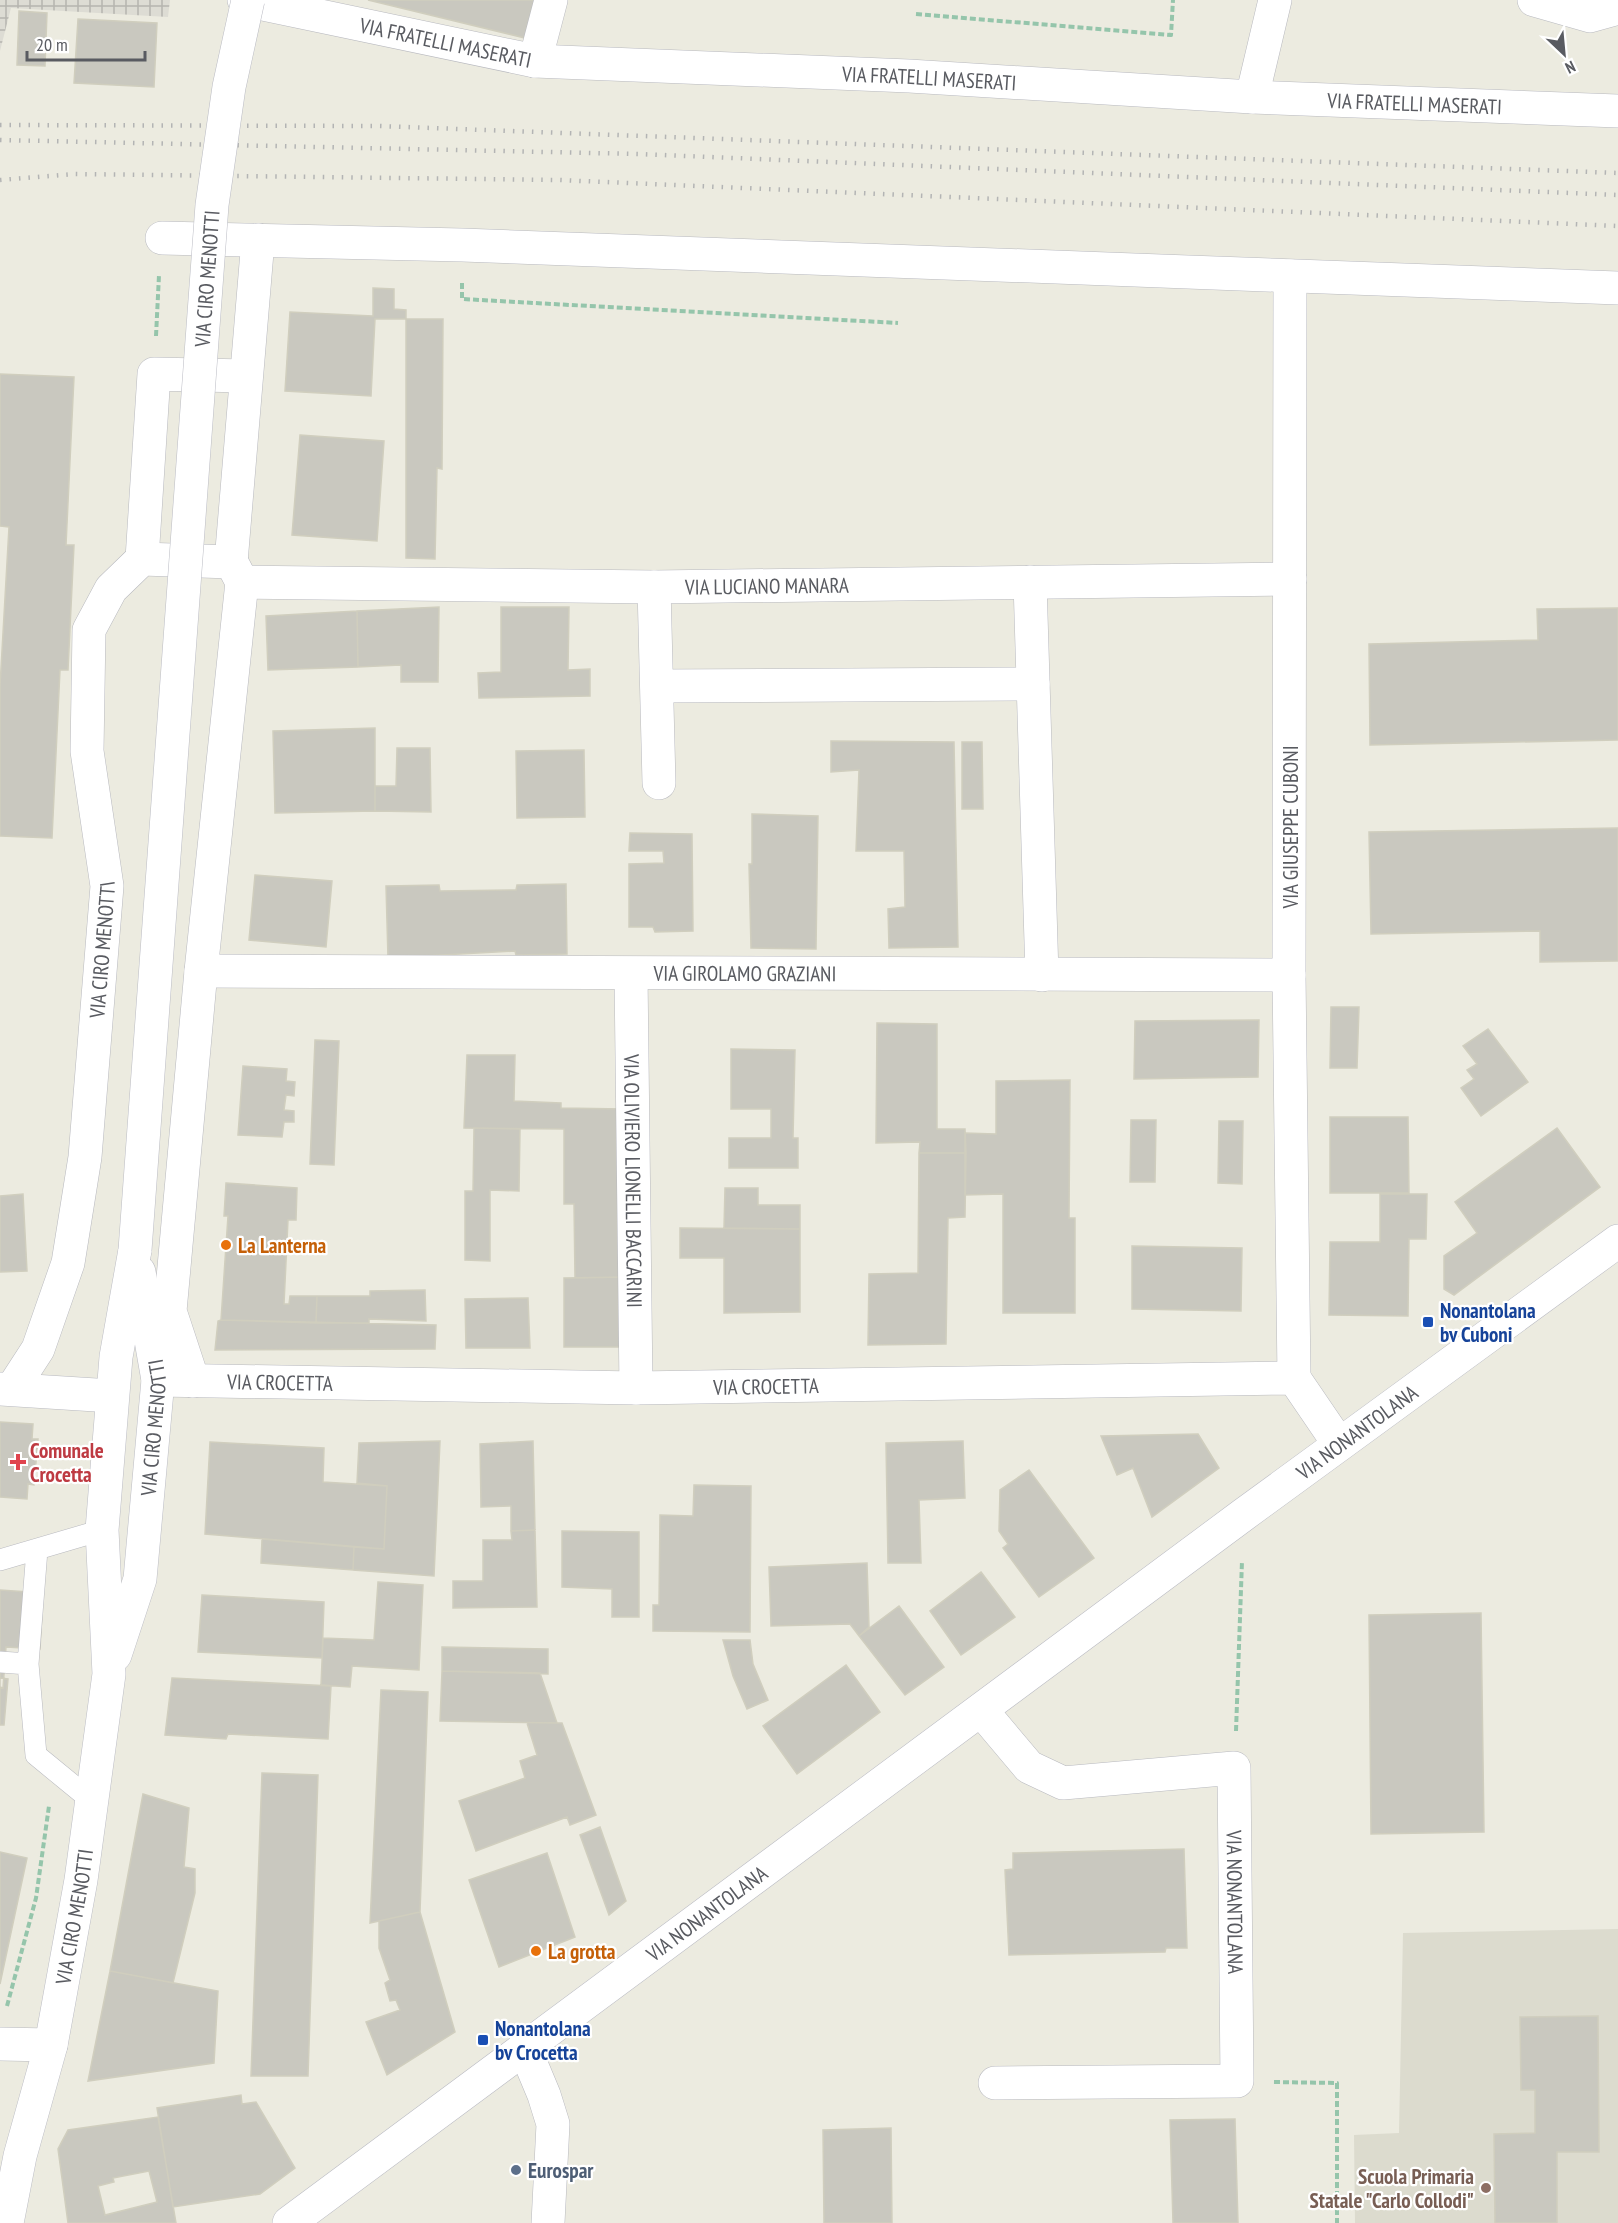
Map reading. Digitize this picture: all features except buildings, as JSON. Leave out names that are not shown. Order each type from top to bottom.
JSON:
[{"type":"street","name":"VIA FRATELLI MASERATI","points":[[246,0],[535,61],[909,76],[1252,97],[1618,111]]},
{"type":"street","name":"VIA CIRO MENOTTI","points":[[8,2223],[20,2156],[51,2045],[81,1880],[109,1674],[102,1530],[112,1396],[116,1357],[135,1250],[212,205],[229,87],[246,0]]},
{"type":"street","points":[[535,61],[551,0]]},
{"type":"street","points":[[1252,97],[1275,0]]},
{"type":"street","points":[[1534,0],[1590,16],[1618,8]]},
{"type":"street","points":[[162,238],[462,245],[1618,288]]},
{"type":"street","name":"VIA CIRO MENOTTI","points":[[193,1381],[170,1311],[237,572],[246,376],[258,240]]},
{"type":"street","name":"VIA GIUSEPPE CUBONI","points":[[1290,276],[1289,975],[1294,1378]]},
{"type":"street","points":[[237,572],[142,559],[154,374],[246,376]]},
{"type":"street","name":"VIA CIRO MENOTTI","points":[[6,1389],[38,1349],[68,1263],[85,1157],[107,886],[87,751],[89,630],[111,589],[142,559]]},
{"type":"street","name":"VIA LUCIANO MANARA","points":[[237,572],[654,587],[1290,579]]},
{"type":"street","points":[[1030,582],[1042,975]]},
{"type":"street","points":[[654,587],[659,783]]},
{"type":"street","points":[[657,686],[1033,684]]},
{"type":"street","name":"VIA GIROLAMO GRAZIANI","points":[[201,971],[1289,975]]},
{"type":"street","name":"VIA OLIVIERO LIONELLI BACCARINI","points":[[630,974],[636,1388]]},
{"type":"street","name":"VIA NONANTOLANA","points":[[289,2223],[1243,1515],[1618,1241]]},
{"type":"street","name":"VIA CIRO MENOTTI","points":[[109,1674],[140,1579],[158,1380],[135,1250]]},
{"type":"street","points":[[1294,1378],[1340,1444]]},
{"type":"street","name":"VIA CROCETTA","points":[[158,1380],[636,1388],[1294,1378]]},
{"type":"street","points":[[6,1389],[112,1396]]},
{"type":"street","points":[[981,1710],[1029,1767],[1063,1783],[1234,1768]]},
{"type":"street","name":"VIA NONANTOLANA","points":[[1234,1768],[1237,2081]]},
{"type":"street","points":[[0,2044],[51,2045]]},
{"type":"street","points":[[524,2048],[544,2095],[553,2124],[548,2223]]},
{"type":"street","points":[[995,2083],[1237,2081]]},
{"type":"street","name":"VIA CIRO MENOTTI","points":[[20,2156],[28,2223]]},
{"type":"lane","points":[[0,1566],[0,1560],[102,1530]]},
{"type":"lane","points":[[37,1550],[28,1664],[36,1755],[92,1801]]},
{"type":"lane","points":[[0,1662],[28,1664]]},
{"type":"path","points":[[916,14],[1171,35],[1173,0]]},
{"type":"path","points":[[154,374],[162,238]]},
{"type":"path","points":[[462,245],[462,298],[898,323]]},
{"type":"path","points":[[1234,1768],[1243,1515]]},
{"type":"path","points":[[1237,2081],[1337,2083],[1337,2223]]},
{"type":"shaded area","points":[[0,0],[170,0],[168,17],[11,8],[0,51]]},
{"type":"shaded area","points":[[1618,1929],[1618,2223],[1355,2223],[1354,2135],[1399,2133],[1403,1933]]},
{"type":"railway","points":[[0,125],[379,126],[1618,173]]},
{"type":"railway","points":[[0,140],[638,154],[1618,195]]},
{"type":"railway","points":[[0,180],[75,174],[559,180],[1618,226]]},
{"type":"place","name":"La Lanterna","points":[[226,1245]]},
{"type":"place","name":"Nonantolana bv Cuboni","points":[[1428,1322]]},
{"type":"place","name":"Comunale Crocetta","points":[[18,1462]]},
{"type":"place","name":"La grotta","points":[[536,1951]]},
{"type":"place","name":"Nonantolana bv Crocetta","points":[[483,2040]]},
{"type":"place","name":"Eurospar","points":[[516,2170]]},
{"type":"place","name":"Scuola Primaria Statale \"Carlo Collodi\"","points":[[1486,2188]]}]
